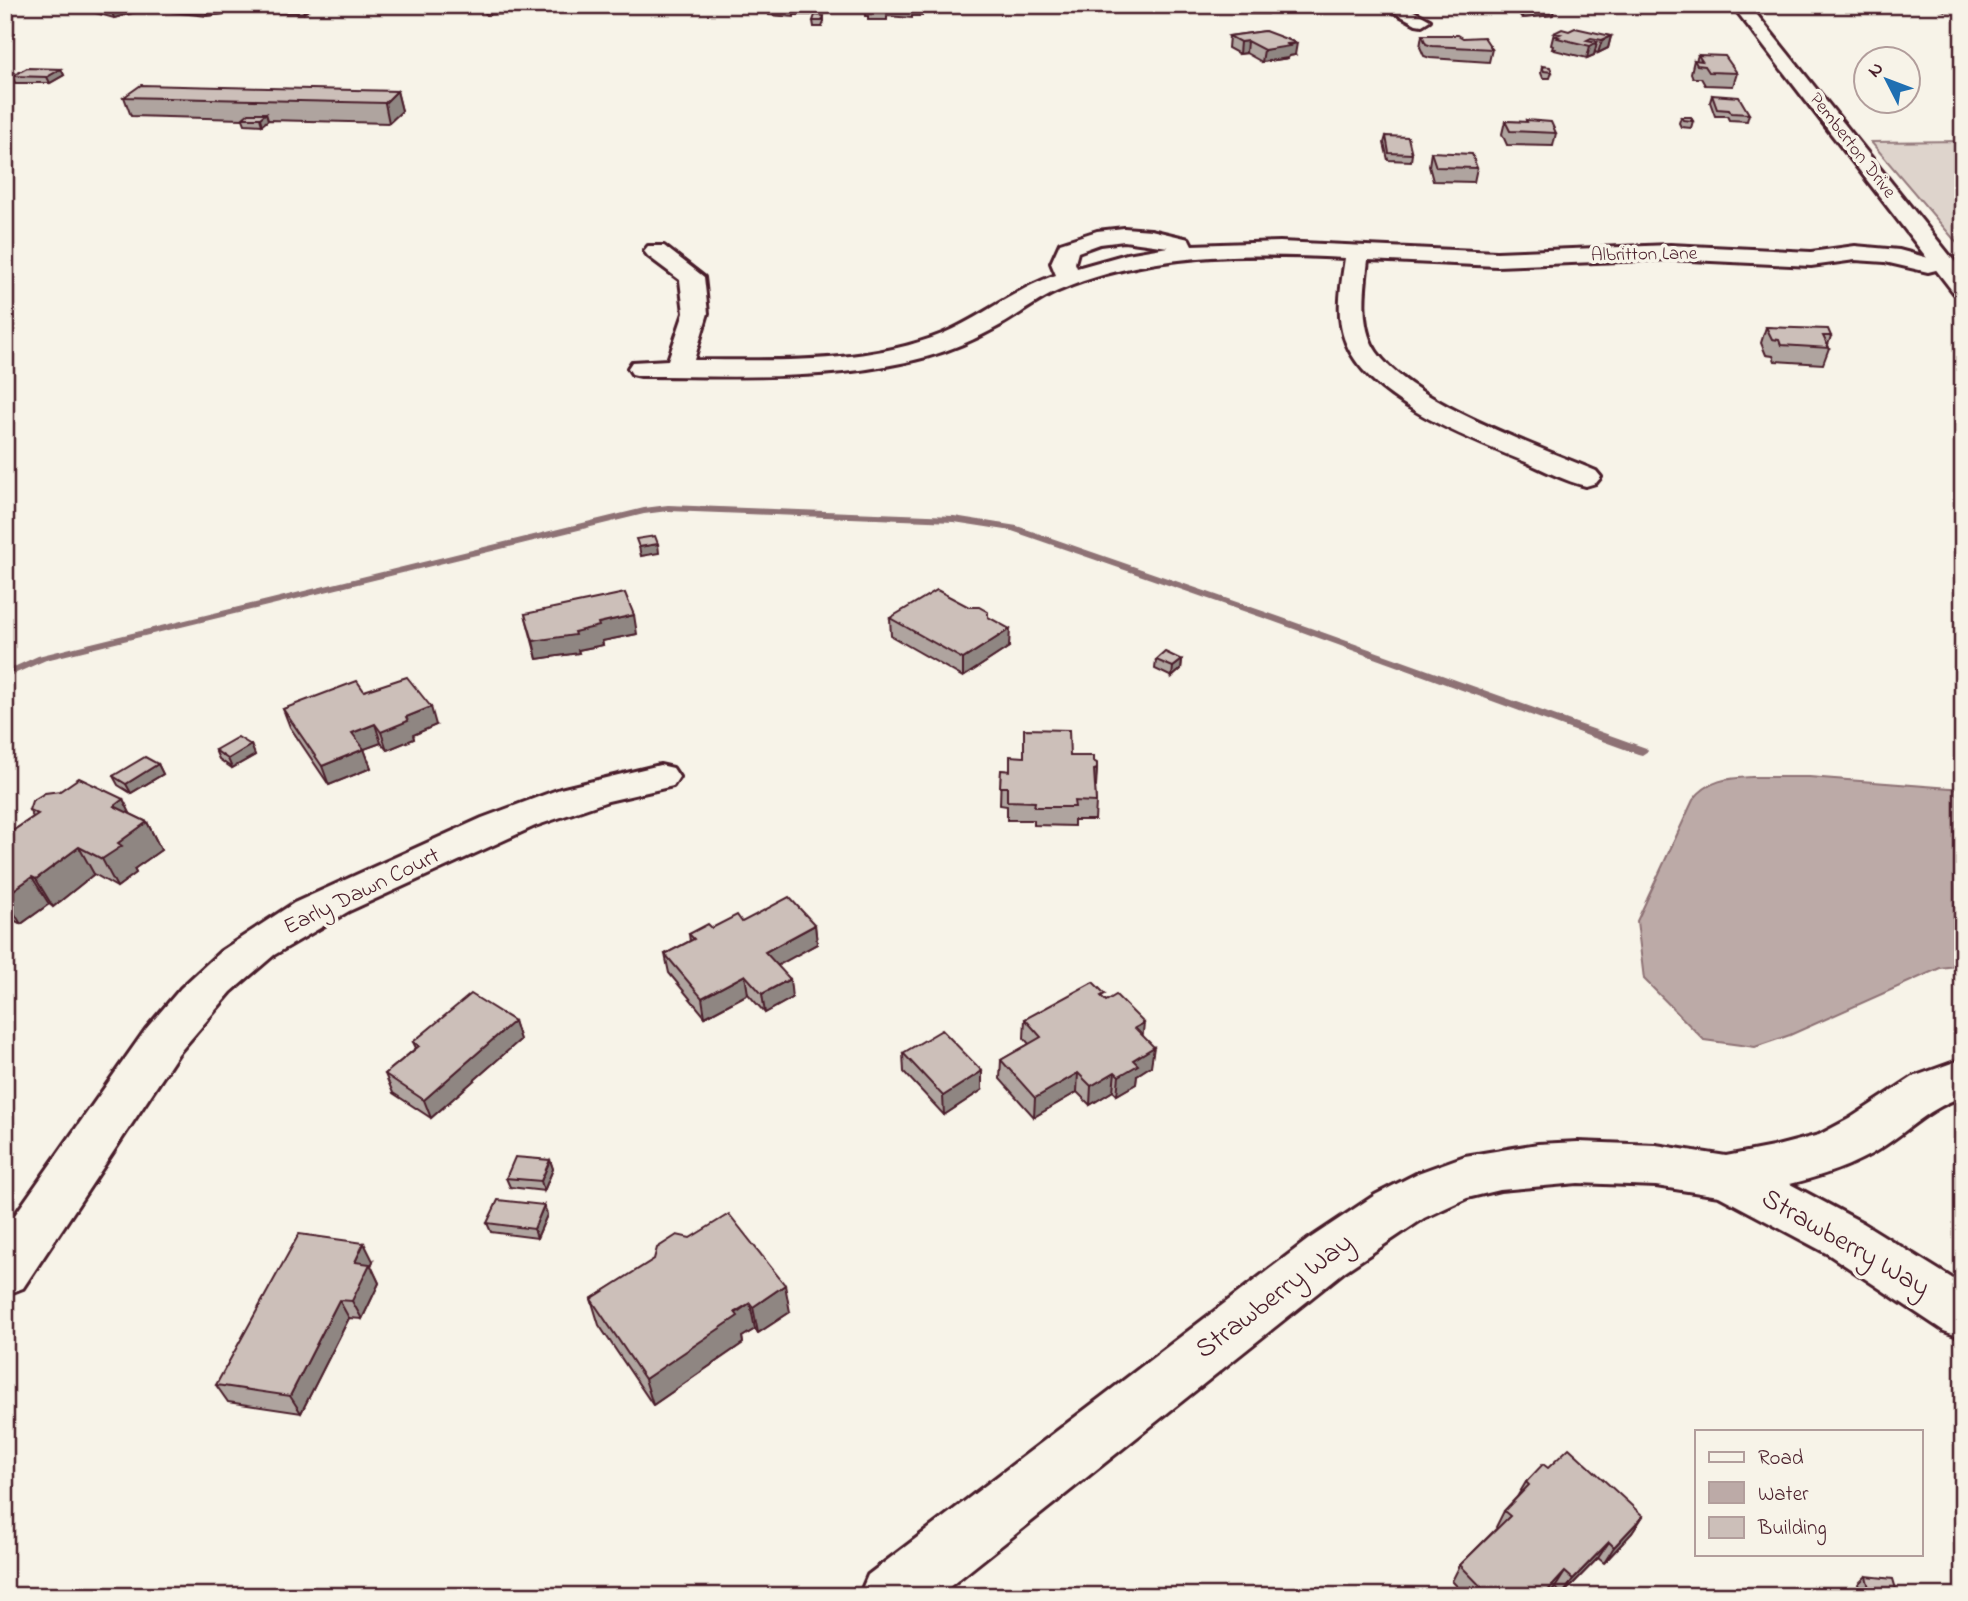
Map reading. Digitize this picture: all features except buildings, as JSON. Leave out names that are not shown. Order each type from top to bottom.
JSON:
[{"type":"street","points":[[1389,5],[1422,20]]},
{"type":"street","name":"Pemberton Drive","points":[[1740,5],[1937,265],[1963,288]]},
{"type":"street","name":"Albritton Lane","points":[[641,369],[822,367],[908,354],[980,326],[1050,285],[1096,268],[1196,250],[1283,248],[1497,259],[1670,252],[1811,258],[1851,268],[1914,272],[1937,265]]},
{"type":"street","points":[[656,251],[692,277],[696,313],[678,368]]},
{"type":"street","points":[[1357,252],[1351,298],[1359,346],[1384,377],[1429,407],[1586,477]]},
{"type":"street","name":"Early Dawn Court","points":[[5,1272],[143,1065],[175,1023],[237,962],[296,921],[334,901],[528,813],[596,789],[660,777]]},
{"type":"street","name":"Strawberry Way","points":[[1725,1177],[1819,1157],[1853,1141],[1915,1096],[1946,1082],[1963,1078]]},
{"type":"street","name":"Strawberry Way","points":[[889,1596],[1327,1255],[1392,1210],[1437,1187],[1488,1172],[1565,1163],[1614,1162],[1725,1177],[1797,1211],[1963,1314]]},
{"type":"shaded area","points":[[1963,141],[1963,250],[1871,142]]},
{"type":"water","points":[[1809,777],[1963,789],[1963,965],[1940,968],[1790,1035],[1755,1047],[1704,1040],[1644,979],[1637,921],[1693,800],[1712,784],[1727,779]]},
{"type":"waterway","points":[[5,675],[42,658],[644,511],[668,508],[954,519],[1014,528],[1642,751]]}]
